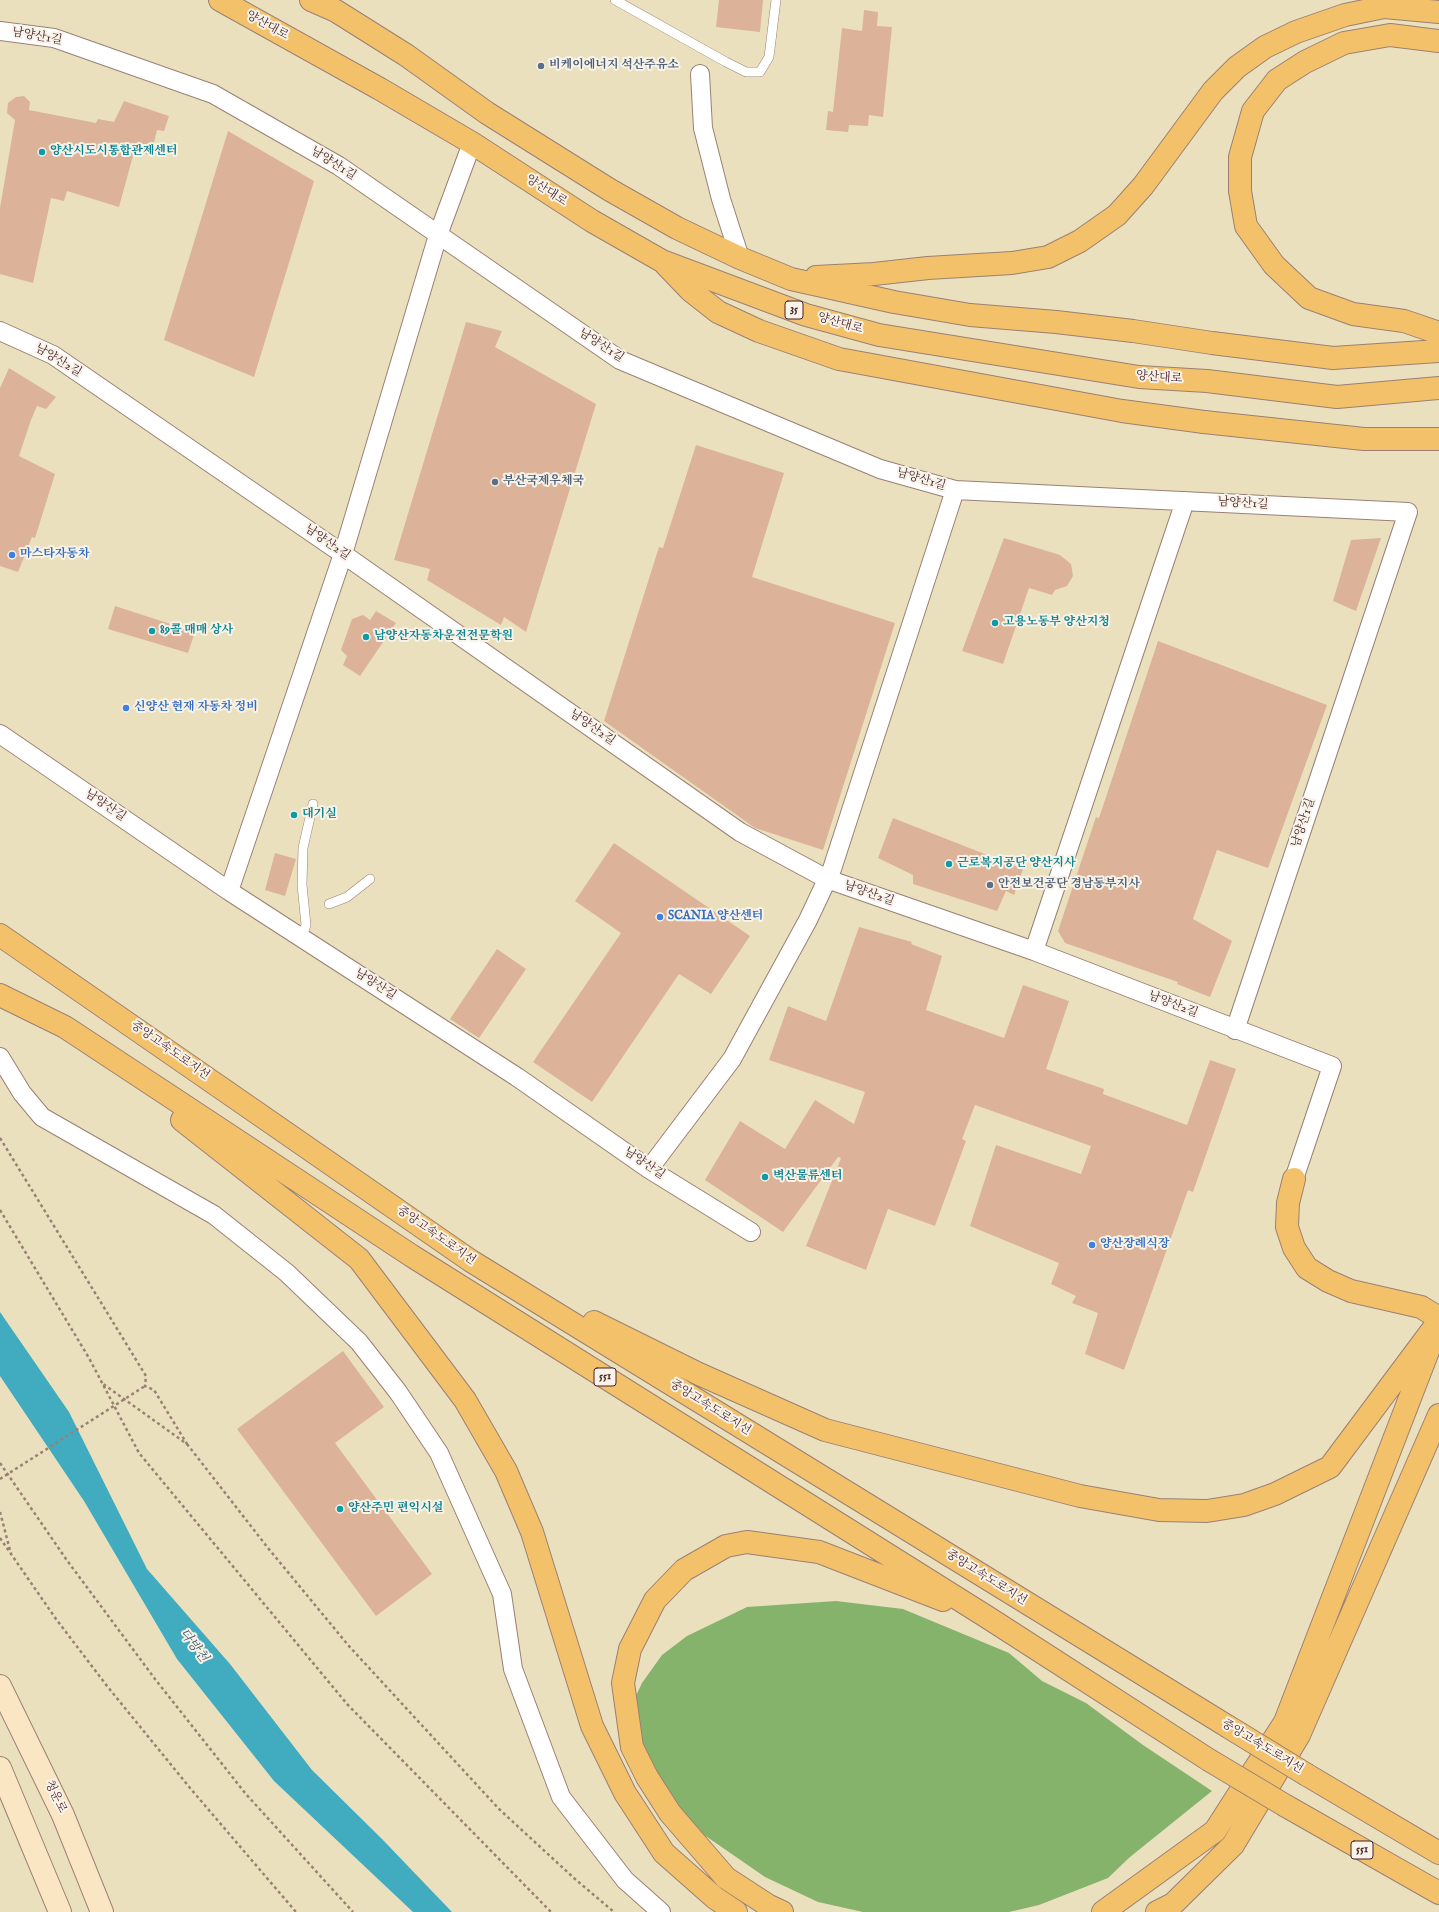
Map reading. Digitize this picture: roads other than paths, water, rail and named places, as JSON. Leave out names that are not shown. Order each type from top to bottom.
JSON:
[{"type":"main road","name":"양산대로","points":[[220,0],[380,89],[472,143],[592,221],[662,261],[806,315],[879,335],[1139,377],[1207,381],[1337,397],[1439,388]]},
{"type":"main road","points":[[312,0],[336,6],[487,113],[610,190],[677,228],[740,258],[791,279],[894,302],[970,315],[1079,324],[1212,344],[1334,358],[1439,352]]},
{"type":"main road","points":[[791,279],[874,274],[928,268],[1012,264],[1048,257],[1080,241],[1117,215],[1143,186],[1213,92],[1237,67],[1265,47],[1296,32],[1345,15],[1384,7],[1439,12]]},
{"type":"main road","points":[[1439,41],[1390,34],[1344,43],[1306,62],[1277,80],[1254,111],[1240,157],[1240,191],[1246,226],[1274,265],[1309,298],[1353,314],[1404,321],[1439,333]]},
{"type":"main road","points":[[662,261],[690,290],[718,312],[759,331],[839,359],[1122,411],[1204,422],[1364,438],[1439,440]]},
{"type":"main road","name":"중앙고속도로지선","points":[[0,935],[471,1261],[1227,1726],[1439,1853]]},
{"type":"main road","name":"551","points":[[0,995],[65,1027],[419,1260],[987,1617],[1209,1760],[1286,1806],[1439,1893]]},
{"type":"main road","points":[[65,1027],[358,1259],[465,1400],[506,1471],[532,1532],[592,1726],[625,1793],[664,1853],[715,1898],[736,1912]]},
{"type":"main road","points":[[1294,1178],[1288,1203],[1287,1227],[1294,1248],[1307,1268],[1328,1281],[1351,1291],[1421,1307],[1439,1321]]},
{"type":"main road","points":[[471,1261],[699,1374],[825,1430],[1080,1496],[1159,1510],[1207,1511],[1244,1505],[1275,1494],[1330,1467],[1439,1321]]},
{"type":"main road","points":[[1103,1912],[1215,1831],[1285,1722],[1439,1321]]},
{"type":"main road","points":[[1157,1912],[1173,1904],[1233,1845],[1299,1735],[1439,1415]]},
{"type":"main road","points":[[782,1912],[769,1906],[726,1878],[670,1813],[632,1747],[623,1682],[630,1649],[655,1600],[684,1570],[726,1546],[747,1542],[819,1552],[987,1617]]},
{"type":"main road","name":"청운로","points":[[0,1686],[64,1815],[102,1912]]},
{"type":"main road","points":[[0,1768],[60,1912]]},
{"type":"street","name":"남양산1길","points":[[0,31],[54,38],[213,94],[339,166],[620,360],[880,469],[955,490],[1408,512],[1235,1030]]},
{"type":"street","points":[[700,74],[703,128],[721,199],[740,258]]},
{"type":"street","points":[[229,890],[343,554],[438,235],[472,143]]},
{"type":"street","name":"남양산2길","points":[[0,331],[53,355],[343,554],[740,832],[828,879],[1034,951],[1235,1030],[1332,1066],[1294,1178]]},
{"type":"street","points":[[649,1169],[732,1059],[808,920],[828,879],[955,490]]},
{"type":"street","points":[[1034,951],[1185,501]]},
{"type":"street","name":"남양산길","points":[[0,734],[229,890],[518,1077],[649,1169],[751,1232]]},
{"type":"street","points":[[0,1057],[22,1093],[42,1117],[214,1215],[287,1273],[364,1348],[398,1392],[439,1453],[502,1594],[513,1670],[561,1796],[625,1880],[661,1912]]},
{"type":"lane","points":[[615,0],[746,72],[760,72],[769,57],[776,0]]},
{"type":"lane","points":[[302,938],[306,924],[302,885],[303,848],[313,804]]},
{"type":"lane","points":[[329,904],[347,897],[370,879]]},
{"type":"water","name":"다방천","points":[[0,1312],[69,1412],[147,1569],[230,1664],[312,1770],[382,1839],[452,1912],[413,1912],[274,1781],[177,1659],[84,1501],[0,1376]]},
{"type":"place","name":"비케이에너지 석산주유소","points":[[541,66]]},
{"type":"place","name":"양산시도시통합관제센터","points":[[42,152]]},
{"type":"place","name":"부산국제우체국","points":[[495,482]]},
{"type":"place","name":"마스타자동차","points":[[12,555]]},
{"type":"place","name":"고용노동부 양산지청","points":[[995,623]]},
{"type":"place","name":"89콜 매매 상사","points":[[152,631]]},
{"type":"place","name":"남양산자동차운전전문학원","points":[[366,637]]},
{"type":"place","name":"신양산 현재 자동차 정비","points":[[126,708]]},
{"type":"place","name":"대기실","points":[[294,815]]},
{"type":"place","name":"근로복지공단 양산지사","points":[[949,864]]},
{"type":"place","name":"안전보건공단 경남동부지사","points":[[990,885]]},
{"type":"place","name":"SCANIA 양산센터","points":[[660,917]]},
{"type":"place","name":"벽산물류센터","points":[[765,1177]]},
{"type":"place","name":"양산장례식장","points":[[1092,1245]]},
{"type":"place","name":"양산주민 편익시설","points":[[340,1509]]}]
